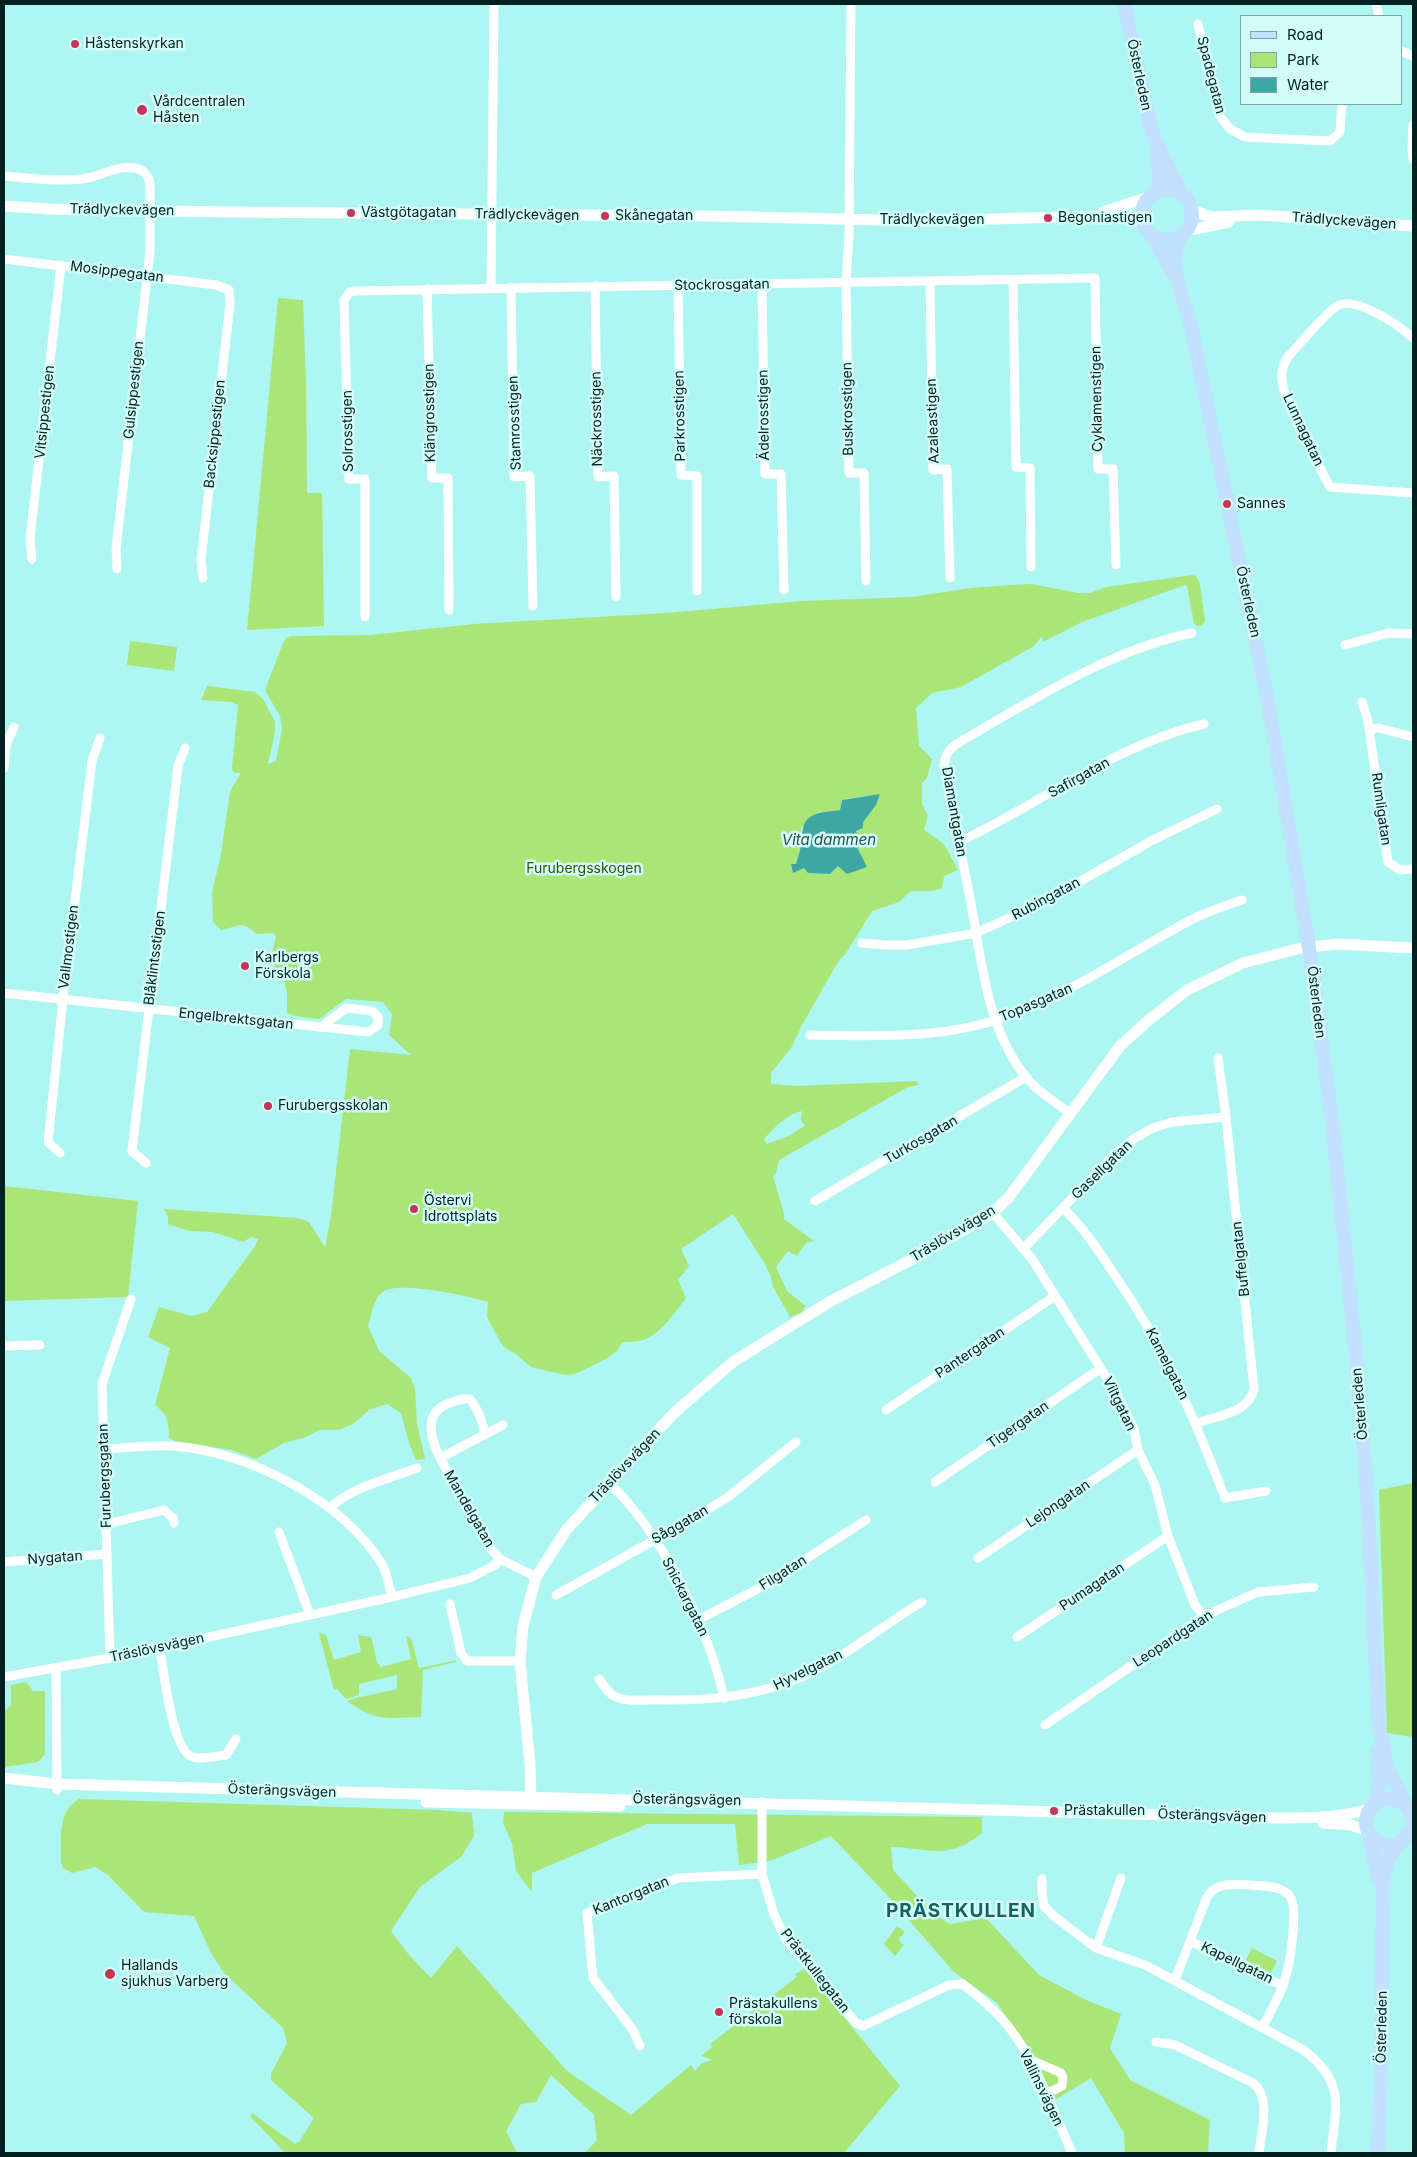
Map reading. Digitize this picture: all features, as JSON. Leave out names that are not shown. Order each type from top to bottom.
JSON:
[{"type":"main road","name":"Österleden","points":[[1124,4],[1144,102],[1157,146],[1182,194]]},
{"type":"main road","name":"Österleden","points":[[1153,194],[1160,179],[1156,154],[1157,146]]},
{"type":"main road","name":"Trädlyckevägen","points":[[1153,194],[1167,190],[1182,194]]},
{"type":"main road","points":[[1147,228],[1143,211],[1146,202],[1153,194]]},
{"type":"main road","points":[[1182,194],[1192,210],[1192,221],[1184,233]]},
{"type":"main road","name":"Österleden","points":[[1147,228],[1179,286]]},
{"type":"main road","name":"Trädlyckevägen","points":[[1147,228],[1164,240],[1184,233]]},
{"type":"main road","name":"Österleden","points":[[1184,233],[1177,242],[1175,260],[1179,286],[1190,326],[1258,654],[1309,947],[1332,1120],[1358,1375],[1369,1518],[1379,1728],[1377,1752],[1379,1789],[1366,1821],[1382,1902]]},
{"type":"main road","name":"Österleden","points":[[1378,2153],[1382,2012],[1382,1902],[1386,1863],[1392,1852],[1407,1837],[1411,1828],[1410,1812],[1388,1768],[1379,1728]]},
{"type":"main road","points":[[1372,1807],[1380,1801],[1393,1800],[1410,1812]]},
{"type":"main road","points":[[1368,1832],[1376,1841],[1386,1845],[1395,1844],[1407,1837]]},
{"type":"street","points":[[491,287],[494,4]]},
{"type":"street","points":[[846,283],[849,220],[851,4]]},
{"type":"street","name":"Spadegatan","points":[[1198,24],[1219,115],[1224,123],[1240,136],[1330,141],[1340,132],[1342,105]]},
{"type":"street","points":[[1413,125],[1413,159]]},
{"type":"street","name":"Gulsippestigen","points":[[4,176],[72,180],[121,168],[136,168],[148,176],[151,190],[151,211],[146,276],[116,549],[117,569]]},
{"type":"street","name":"Trädlyckevägen","points":[[1094,215],[1153,194]]},
{"type":"street","name":"Trädlyckevägen","points":[[4,206],[151,211],[849,220],[989,220],[1130,215],[1147,228]]},
{"type":"street","name":"Trädlyckevägen","points":[[4,212],[49,209]]},
{"type":"street","name":"Trädlyckevägen","points":[[1192,210],[1211,217],[1259,215],[1413,226]]},
{"type":"street","name":"Trädlyckevägen","points":[[1184,233],[1240,220],[1275,217]]},
{"type":"street","name":"Mosippegatan","points":[[4,259],[216,285],[229,290]]},
{"type":"street","name":"Vitsippestigen","points":[[32,559],[30,539],[61,265]]},
{"type":"street","name":"Stockrosgatan","points":[[350,292],[491,287],[1096,278]]},
{"type":"street","name":"Cyklamenstigen","points":[[1096,278],[1098,469],[1114,469],[1116,565]]},
{"type":"street","points":[[1013,280],[1016,467],[1030,468],[1031,567]]},
{"type":"street","name":"Azaleastigen","points":[[930,281],[932,470],[946,469],[950,578]]},
{"type":"street","name":"Buskrosstigen","points":[[846,283],[849,473],[864,473],[866,581]]},
{"type":"street","name":"Ädelrosstigen","points":[[762,284],[765,474],[781,474],[784,590]]},
{"type":"street","name":"Parkrosstigen","points":[[678,285],[681,475],[697,476],[697,591]]},
{"type":"street","name":"Näckrosstigen","points":[[595,286],[598,477],[614,476],[616,597]]},
{"type":"street","name":"Stamrosstigen","points":[[511,287],[514,476],[530,476],[533,606]]},
{"type":"street","name":"Klängrosstigen","points":[[427,289],[432,478],[448,478],[449,610]]},
{"type":"street","name":"Backsippestigen","points":[[203,578],[201,560],[230,304],[229,290]]},
{"type":"street","name":"Solrosstigen","points":[[350,292],[344,300],[349,479],[365,479],[366,617]]},
{"type":"street","name":"Lunnagatan","points":[[1413,338],[1402,328],[1362,306],[1349,302],[1333,309],[1288,357],[1281,376],[1283,387],[1292,409],[1330,487],[1413,493]]},
{"type":"street","name":"Diamantgatan","points":[[1070,1113],[1026,1077],[1004,1041],[996,1020],[987,988],[976,933],[944,767],[945,757],[951,748],[1081,673],[1157,643],[1192,633]]},
{"type":"street","points":[[1345,645],[1388,633],[1413,634]]},
{"type":"street","name":"Rumligatan","points":[[1362,702],[1370,730],[1388,862],[1400,870],[1413,869]]},
{"type":"street","name":"Safirgatan","points":[[959,842],[996,825],[1126,752],[1160,737],[1204,724]]},
{"type":"street","points":[[4,768],[6,745],[14,727]]},
{"type":"street","points":[[1370,730],[1379,728],[1413,737]]},
{"type":"street","name":"Vallmostigen","points":[[60,1153],[48,1142],[63,999],[92,761],[100,738]]},
{"type":"street","name":"Blåklintsstigen","points":[[146,1164],[132,1151],[178,766],[185,748]]},
{"type":"street","name":"Rubingatan","points":[[862,942],[907,945],[976,933],[1040,904],[1153,840],[1217,809]]},
{"type":"street","name":"Topasgatan","points":[[810,1035],[889,1036],[949,1030],[996,1020],[1058,995],[1190,921],[1242,900]]},
{"type":"street","name":"Träslövsvägen","points":[[531,1801],[520,1660],[522,1626],[536,1577],[567,1529],[674,1413],[734,1361],[831,1301],[915,1258],[993,1213],[1009,1197],[1120,1046],[1187,990],[1243,963],[1309,947],[1337,944],[1413,948]]},
{"type":"street","name":"Engelbrektsgatan","points":[[4,993],[149,1010],[320,1028],[368,1032],[378,1025],[378,1017],[372,1011],[346,1008],[320,1028]]},
{"type":"street","name":"Buffelgatan","points":[[1197,1423],[1243,1408],[1253,1397],[1254,1389],[1226,1117],[1218,1058]]},
{"type":"street","name":"Turkosgatan","points":[[815,1200],[1026,1077]]},
{"type":"street","name":"Gasellgatan","points":[[1023,1249],[1117,1152],[1147,1131],[1172,1122],[1226,1117]]},
{"type":"street","name":"Kamelgatan","points":[[1063,1208],[1106,1261],[1141,1312],[1166,1357],[1197,1423],[1225,1498],[1266,1491]]},
{"type":"street","name":"Viltgatan","points":[[993,1213],[1032,1258],[1115,1391],[1134,1430],[1138,1450],[1155,1485],[1168,1536],[1195,1605],[1204,1616]]},
{"type":"street","name":"Pantergatan","points":[[886,1410],[1055,1296]]},
{"type":"street","name":"Furubergsgatan","points":[[110,1658],[102,1384],[131,1299]]},
{"type":"street","points":[[4,1346],[40,1345]]},
{"type":"street","name":"Tigergatan","points":[[935,1482],[1101,1368]]},
{"type":"street","name":"Mandelgatan","points":[[485,1435],[483,1424],[470,1399],[463,1398],[443,1406],[435,1412],[431,1420],[432,1440],[440,1458],[491,1549],[500,1559]]},
{"type":"street","name":"Mandelgatan","points":[[440,1458],[503,1425]]},
{"type":"street","name":"Såggatan","points":[[556,1595],[728,1497],[796,1442]]},
{"type":"street","points":[[105,1449],[172,1446],[197,1449],[261,1468],[283,1478],[330,1508],[354,1531],[383,1566],[392,1597]]},
{"type":"street","name":"Lejongatan","points":[[978,1558],[1138,1450]]},
{"type":"street","points":[[330,1508],[338,1500],[354,1492],[417,1468]]},
{"type":"street","name":"Snickargatan","points":[[609,1483],[626,1499],[655,1540],[673,1570],[709,1644],[724,1698]]},
{"type":"street","points":[[107,1524],[164,1510],[173,1518],[174,1523]]},
{"type":"street","name":"Filgatan","points":[[698,1620],[769,1583],[866,1520]]},
{"type":"street","points":[[279,1532],[310,1615]]},
{"type":"street","name":"Pumagatan","points":[[1017,1637],[1168,1536]]},
{"type":"street","name":"Nygatan","points":[[4,1562],[107,1554]]},
{"type":"street","points":[[500,1559],[536,1577]]},
{"type":"street","name":"Träslövsvägen","points":[[4,1677],[160,1648],[392,1597],[470,1578],[495,1565],[500,1559]]},
{"type":"street","name":"Leopardgatan","points":[[1045,1725],[1204,1616],[1258,1592],[1314,1587]]},
{"type":"street","name":"Hyvelgatan","points":[[599,1679],[610,1692],[620,1698],[685,1700],[724,1698],[782,1685],[827,1664],[922,1602]]},
{"type":"street","points":[[450,1604],[461,1653],[467,1662],[520,1660]]},
{"type":"street","points":[[160,1648],[168,1699],[181,1748],[190,1756],[196,1757],[226,1755],[236,1739]]},
{"type":"street","points":[[56,1668],[57,1787]]},
{"type":"street","name":"Österängsvägen","points":[[4,1778],[57,1787]]},
{"type":"street","name":"Österängsvägen","points":[[4,1784],[531,1801],[1284,1818],[1319,1818],[1350,1814],[1372,1807]]},
{"type":"street","name":"Österängsvägen","points":[[762,1805],[1318,1823],[1351,1825],[1368,1832]]},
{"type":"street","name":"Prästkullegatan","points":[[762,1805],[762,1874],[774,1914],[786,1938],[856,2023],[863,2026],[949,1985],[963,1984]]},
{"type":"street","name":"Kantorgatan","points":[[640,2046],[633,2030],[593,1978],[587,1913],[678,1878],[762,1874]]},
{"type":"street","points":[[1096,1948],[1121,1878]]},
{"type":"street","points":[[1042,1879],[1044,1906],[1055,1917],[1096,1948],[1136,1962],[1175,1980],[1263,2027],[1310,2055],[1330,2079],[1336,2101],[1331,2153]]},
{"type":"street","name":"Kapellgatan","points":[[1175,1980],[1207,1896],[1217,1887],[1237,1884],[1266,1886],[1282,1890],[1291,1897],[1295,1906],[1290,1956],[1283,1986],[1263,2027]]},
{"type":"street","name":"Kapellgatan","points":[[1190,1941],[1283,1986]]},
{"type":"street","name":"Vallinsvägen","points":[[963,1984],[1004,2021],[1030,2059],[1072,2153]]},
{"type":"street","points":[[1156,2042],[1176,2045],[1253,2083],[1260,2090],[1264,2100],[1259,2153]]},
{"type":"street","points":[[1030,2059],[1058,2071],[1063,2078],[1062,2086],[1046,2094]]},
{"type":"green space","points":[[278,298],[303,300],[307,493],[322,493],[324,626],[247,630]]},
{"type":"green space","name":"Furubergsskogen","points":[[1196,576],[1200,584],[1205,621],[1202,626],[1197,626],[1194,623],[1187,586],[1185,585],[1082,622],[1043,642],[1042,636],[1034,646],[961,687],[932,693],[916,708],[919,746],[932,759],[927,778],[922,783],[922,804],[928,816],[924,830],[944,844],[958,870],[944,876],[942,888],[933,891],[911,891],[899,902],[872,911],[846,953],[838,962],[791,1048],[771,1073],[771,1084],[797,1086],[917,1081],[918,1085],[908,1087],[779,1160],[776,1173],[773,1176],[784,1219],[814,1241],[806,1243],[797,1256],[788,1251],[776,1267],[787,1291],[806,1306],[801,1313],[790,1317],[773,1287],[765,1264],[733,1214],[681,1249],[689,1266],[678,1280],[686,1298],[661,1328],[643,1340],[622,1342],[617,1351],[604,1360],[575,1374],[565,1375],[531,1367],[516,1354],[505,1348],[487,1317],[488,1302],[451,1293],[419,1289],[393,1288],[384,1291],[375,1302],[368,1326],[379,1351],[411,1378],[415,1389],[417,1424],[425,1459],[416,1460],[401,1413],[387,1404],[369,1410],[353,1424],[339,1430],[319,1430],[306,1437],[284,1443],[256,1459],[231,1450],[175,1441],[169,1438],[167,1419],[163,1412],[155,1405],[170,1348],[148,1337],[159,1307],[191,1316],[207,1312],[255,1246],[258,1239],[251,1237],[243,1242],[213,1232],[189,1231],[168,1224],[168,1217],[164,1209],[298,1218],[309,1222],[325,1247],[331,1216],[350,1049],[411,1055],[389,1035],[392,1014],[383,1002],[346,999],[319,1019],[287,1013],[287,994],[283,975],[277,974],[271,958],[276,936],[273,933],[256,934],[244,925],[221,930],[213,922],[212,893],[221,854],[230,791],[241,773],[233,772],[232,767],[238,705],[231,702],[201,700],[207,686],[255,692],[263,699],[275,722],[275,732],[268,764],[276,761],[282,729],[280,716],[265,690],[283,643],[286,638],[291,636],[370,635],[474,624],[667,613],[801,601],[912,597],[971,588],[1009,585],[1032,584],[1078,593],[1090,593],[1106,587]],"holes":[[[880,794],[858,829],[856,836],[861,854],[838,866],[830,874],[808,873],[804,867],[796,864],[802,840],[801,828],[818,812],[831,813],[840,810],[842,800]],[[802,1111],[801,1121],[805,1125],[791,1135],[767,1144],[764,1139],[776,1126],[791,1115]]]},
{"type":"green space","points":[[130,641],[177,647],[174,671],[127,665]]},
{"type":"green space","points":[[4,1186],[138,1201],[128,1297],[4,1301]]},
{"type":"green space","points":[[1413,1483],[1413,1737],[1387,1733],[1379,1490]]},
{"type":"green space","points":[[319,1633],[326,1635],[334,1660],[361,1652],[358,1635],[371,1637],[377,1662],[381,1667],[411,1659],[406,1636],[411,1638],[419,1668],[458,1660],[423,1670],[421,1717],[374,1716],[347,1701],[397,1689],[397,1675],[359,1684],[359,1695],[346,1699],[337,1689],[334,1690]]},
{"type":"green space","points":[[26,1682],[33,1691],[45,1691],[45,1754],[38,1762],[4,1767],[4,1711],[11,1705],[11,1685]]},
{"type":"green space","points":[[79,1799],[438,1810],[472,1813],[474,1835],[462,1856],[420,1887],[391,1931],[409,1955],[431,1978],[457,1946],[567,2071],[631,2115],[691,2065],[695,2071],[702,2063],[713,2060],[701,2056],[712,2047],[710,2044],[797,1977],[795,1974],[805,1969],[900,2086],[844,2153],[585,2153],[597,2140],[594,2115],[551,2075],[536,2102],[521,2104],[506,2131],[517,2153],[285,2153],[250,2116],[252,2113],[295,2144],[299,2142],[314,2118],[271,2080],[271,2074],[287,2043],[283,2028],[224,1973],[212,1955],[194,1916],[144,1912],[108,1875],[95,1867],[72,1873],[63,1868],[61,1862],[61,1835],[63,1819],[72,1804]]},
{"type":"green space","points":[[504,1812],[982,1817],[982,1833],[959,1847],[938,1851],[891,1847],[893,1870],[934,1914],[950,1924],[986,1918],[1039,1975],[1086,2000],[1121,2014],[1110,2048],[1130,2080],[1210,2120],[1208,2153],[1125,2153],[1124,2133],[1091,2078],[1055,2100],[1035,2061],[997,2003],[954,1972],[886,1894],[831,1836],[770,1861],[739,1865],[735,1824],[647,1824],[532,1873],[532,1892],[516,1871],[512,1843],[503,1823]]},
{"type":"green space","points":[[897,1926],[905,1932],[898,1940],[904,1945],[895,1956],[884,1944]]},
{"type":"green space","points":[[1252,1948],[1277,1961],[1271,1973],[1246,1960]]},
{"type":"water","name":"Vita dammen","points":[[880,794],[876,805],[863,822],[863,828],[856,831],[859,839],[856,845],[867,867],[847,874],[838,866],[830,874],[808,873],[804,868],[793,873],[791,864],[796,864],[802,843],[803,828],[811,816],[840,810],[842,800]]},
{"type":"place","name":"Håstenskyrkan","points":[[75,44]]},
{"type":"place","name":"Vårdcentralen Håsten","points":[[142,110]]},
{"type":"place","name":"Västgötagatan","points":[[351,213]]},
{"type":"place","name":"Skånegatan","points":[[605,216]]},
{"type":"place","name":"Begoniastigen","points":[[1048,218]]},
{"type":"place","name":"Sannes","points":[[1227,504]]},
{"type":"place","name":"Karlbergs Förskola","points":[[245,966]]},
{"type":"place","name":"Furubergsskolan","points":[[268,1106]]},
{"type":"place","name":"Östervi Idrottsplats","points":[[414,1209]]},
{"type":"place","name":"Prästakullen","points":[[1054,1811]]},
{"type":"place","name":"Hallands sjukhus Varberg","points":[[110,1974]]},
{"type":"place","name":"Prästakullens förskola","points":[[719,2012]]},
{"type":"district","name":"PRÄSTKULLEN","points":[[961,1911]]}]
